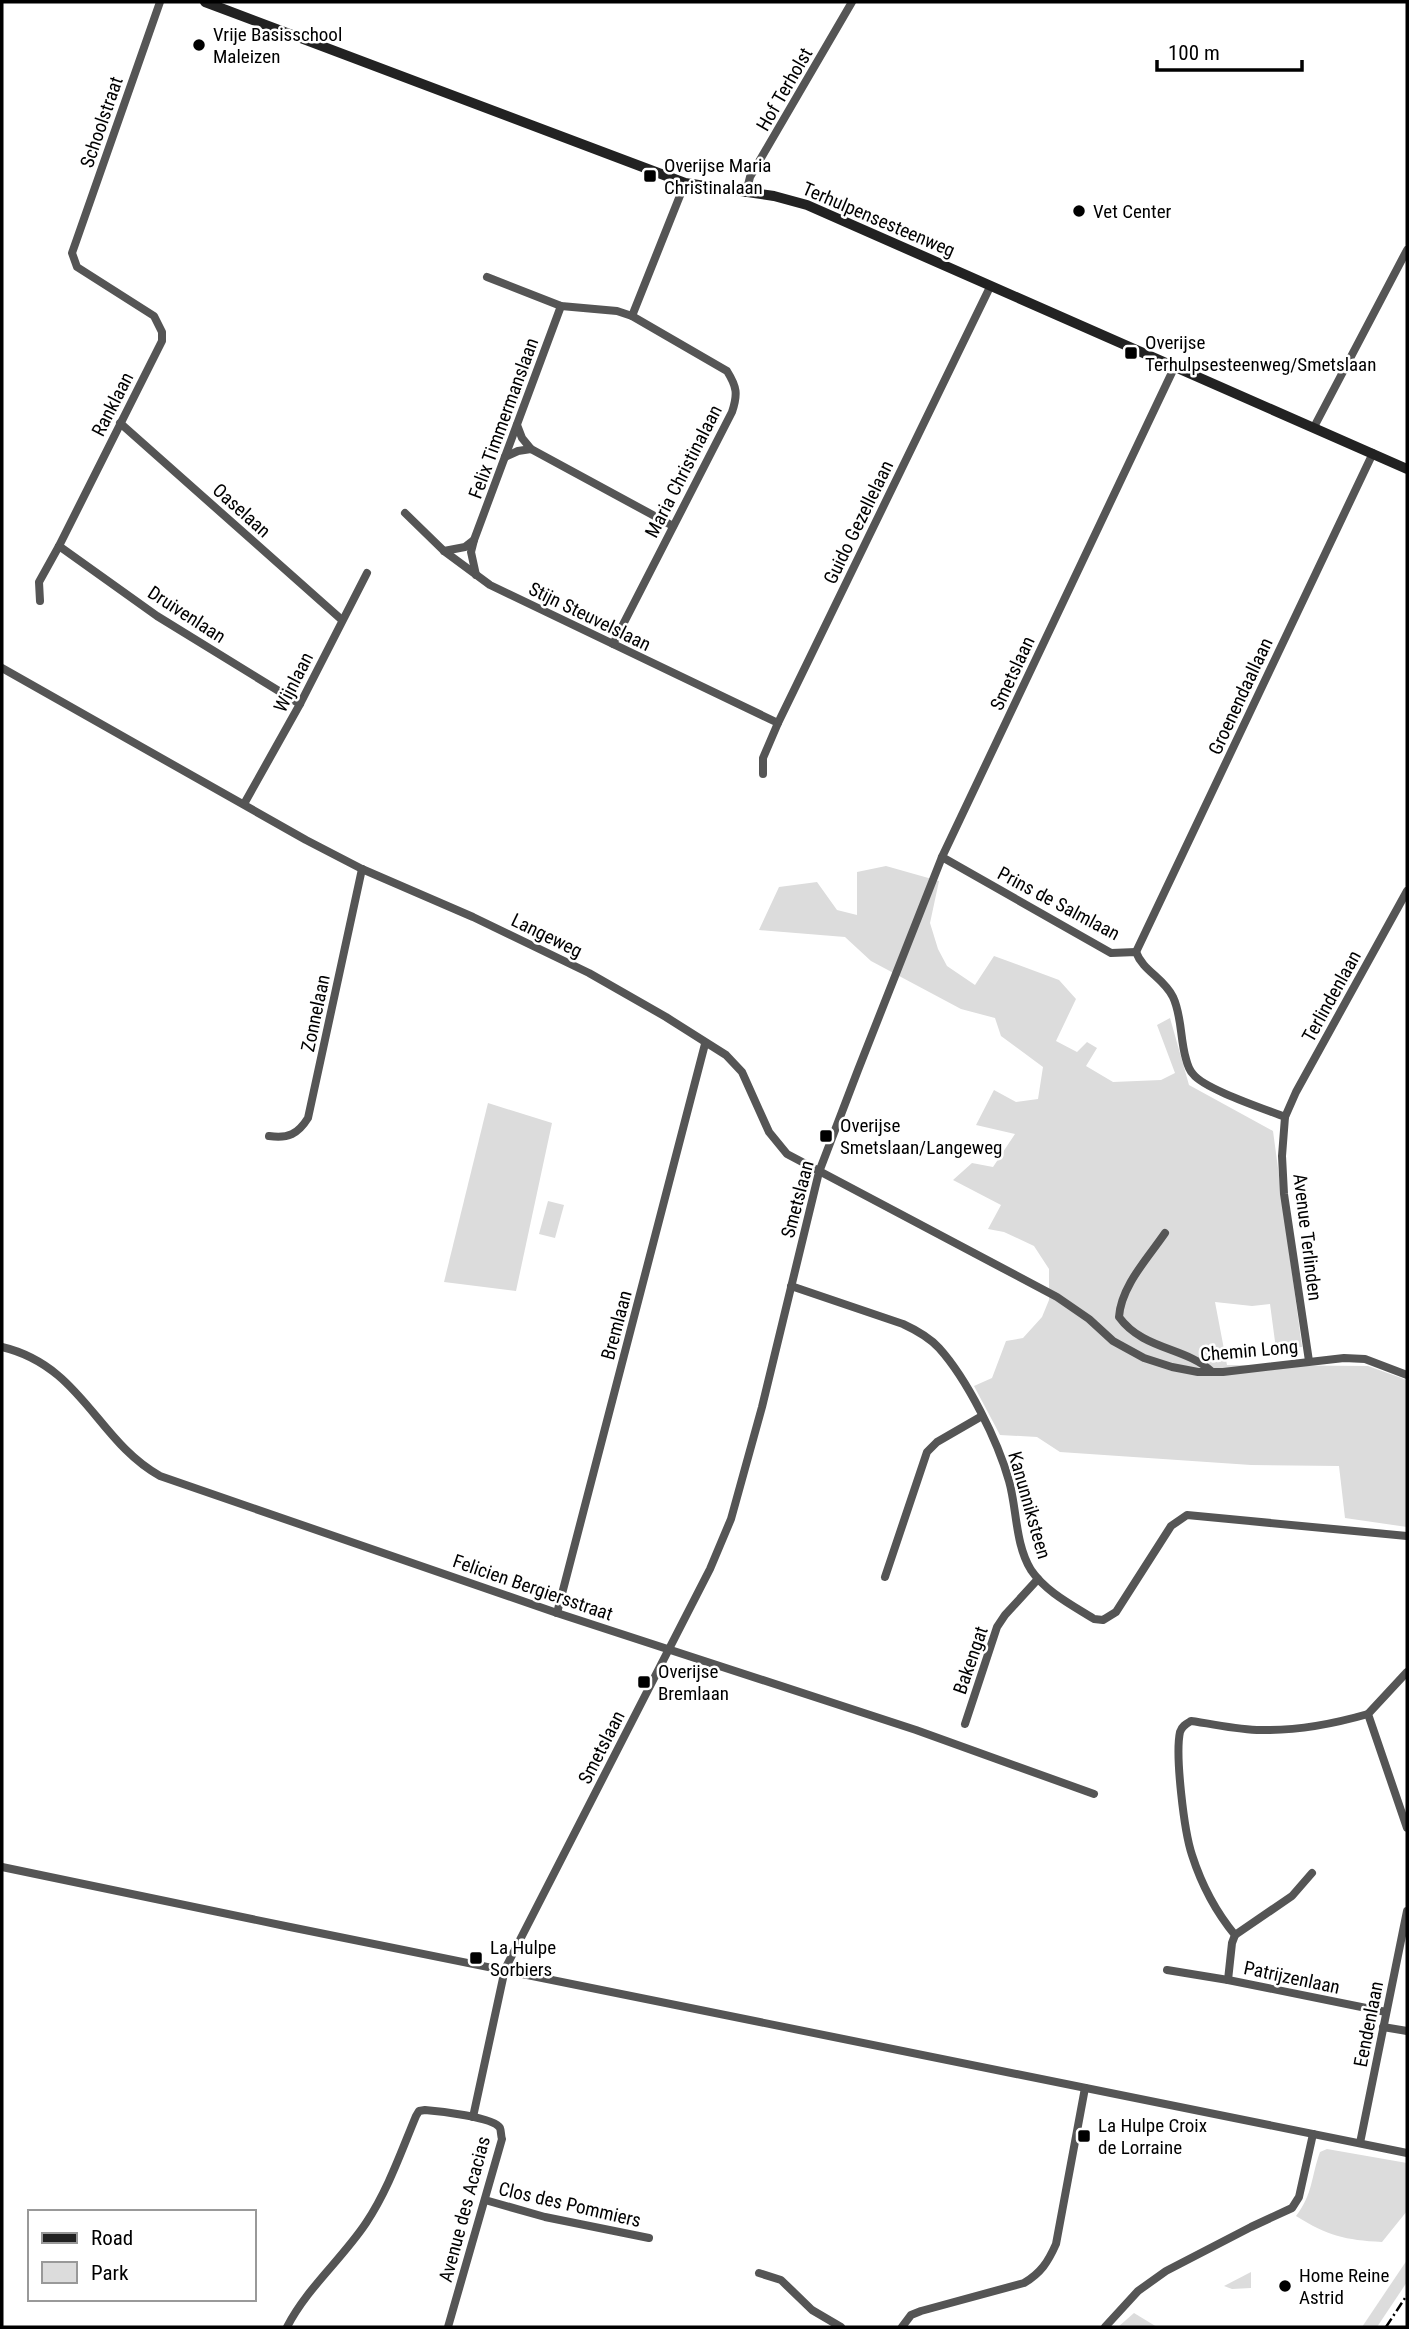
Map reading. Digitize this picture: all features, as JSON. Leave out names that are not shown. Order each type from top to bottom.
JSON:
[{"type":"main road","name":"Terhulpensesteenweg","points":[[205,2],[685,183],[807,205],[1407,469]]},
{"type":"street","name":"Schoolstraat","points":[[72,253],[160,2]]},
{"type":"street","name":"Hof Terholst","points":[[746,193],[750,177],[852,2]]},
{"type":"street","points":[[632,316],[685,183]]},
{"type":"street","points":[[1314,427],[1407,250]]},
{"type":"street","name":"Ranklaan","points":[[40,601],[39,582],[162,341],[162,332],[154,316],[77,267],[72,253]]},
{"type":"street","name":"Maria Christinalaan","points":[[486,276],[561,306],[617,311],[632,316],[727,371],[737,386],[737,398],[732,412],[613,644]]},
{"type":"street","name":"Guido Gezellelaan","points":[[763,774],[763,758],[778,723],[990,287]]},
{"type":"street","name":"Felix Timmermanslaan","points":[[476,576],[471,552],[474,540],[561,306]]},
{"type":"street","name":"Smetslaan","points":[[473,2117],[505,1969],[710,1569],[731,1519],[762,1407],[819,1172],[942,857],[1175,366]]},
{"type":"street","name":"Oaselaan","points":[[120,423],[342,620]]},
{"type":"street","points":[[517,425],[522,438],[531,449],[673,526]]},
{"type":"street","points":[[505,457],[531,449]]},
{"type":"street","name":"Groenendaallaan","points":[[1136,952],[1373,453]]},
{"type":"street","name":"Stijn Steuvelslaan","points":[[405,513],[444,551],[490,585],[778,723]]},
{"type":"street","points":[[444,551],[466,547],[474,540]]},
{"type":"street","name":"Druivenlaan","points":[[59,546],[157,616],[300,704]]},
{"type":"street","name":"Wijnlaan","points":[[244,804],[300,704],[367,573]]},
{"type":"street","name":"Langeweg","points":[[2,668],[362,869],[473,917],[589,973],[726,1055],[742,1072],[769,1132],[787,1154],[1031,1283]]},
{"type":"street","name":"Prins de Salmlaan","points":[[942,857],[1111,953],[1136,952],[1141,964],[1163,982],[1171,993],[1177,1007],[1186,1060],[1193,1074],[1205,1084],[1285,1117]]},
{"type":"street","name":"Zonnelaan","points":[[269,1136],[279,1138],[295,1134],[308,1118],[362,869]]},
{"type":"street","name":"Terlindenlaan","points":[[1285,1117],[1303,1079],[1407,891]]},
{"type":"street","name":"Bremlaan","points":[[557,1613],[705,1044]]},
{"type":"street","name":"Avenue Terlinden","points":[[1285,1117],[1282,1135],[1284,1194],[1309,1361]]},
{"type":"street","points":[[1165,1233],[1126,1290],[1119,1317],[1152,1343],[1203,1363],[1211,1371]]},
{"type":"street","name":"Chemin Long","points":[[1031,1283],[1070,1304],[1131,1352],[1172,1367],[1198,1372],[1344,1358],[1366,1359],[1407,1376]]},
{"type":"street","name":"Kanunniksteen","points":[[791,1286],[903,1324],[920,1332],[937,1347],[953,1365],[982,1416],[1010,1482],[1024,1553],[1038,1578],[1046,1588],[1094,1619],[1103,1620],[1116,1612],[1171,1526],[1187,1516],[1407,1536]]},
{"type":"street","name":"Felicien Bergiersstraat","points":[[2,1347],[32,1358],[64,1380],[79,1393],[133,1458],[160,1476],[557,1613],[916,1730],[1094,1794]]},
{"type":"street","points":[[885,1577],[927,1452],[937,1442],[982,1416]]},
{"type":"street","name":"Bakengat","points":[[965,1724],[997,1627],[1004,1615],[1038,1578]]},
{"type":"street","points":[[1407,1672],[1368,1714],[1407,1828]]},
{"type":"street","name":"Patrijzenlaan","points":[[1368,1714],[1318,1727],[1283,1730],[1259,1730],[1191,1721],[1184,1724],[1180,1731],[1180,1758],[1186,1835],[1197,1870],[1235,1935],[1228,1980],[1386,2012]]},
{"type":"street","points":[[2,1867],[1407,2153]]},
{"type":"street","points":[[1235,1935],[1293,1896],[1312,1873]]},
{"type":"street","name":"Eendenlaan","points":[[1360,2143],[1407,1911]]},
{"type":"street","points":[[1167,1970],[1228,1980]]},
{"type":"street","points":[[1383,2026],[1407,2031]]},
{"type":"street","points":[[902,2327],[911,2315],[921,2311],[1024,2283],[1037,2275],[1047,2263],[1056,2244],[1085,2088]]},
{"type":"street","points":[[287,2327],[325,2272],[354,2239],[381,2198],[419,2112],[437,2111],[473,2117]]},
{"type":"street","name":"Avenue des Acacias","points":[[448,2327],[502,2139],[501,2129],[496,2124],[473,2117]]},
{"type":"street","points":[[1105,2327],[1138,2291],[1166,2271],[1292,2208],[1299,2197],[1313,2134]]},
{"type":"street","name":"Clos des Pommiers","points":[[485,2200],[545,2217],[649,2238]]},
{"type":"street","points":[[759,2273],[780,2280],[812,2310],[841,2327]]},
{"type":"green space","points":[[886,866],[939,881],[930,923],[938,949],[947,966],[975,985],[994,956],[1059,980],[1076,999],[1056,1041],[1077,1052],[1087,1042],[1097,1048],[1086,1066],[1113,1082],[1161,1080],[1175,1073],[1157,1025],[1170,1018],[1189,1085],[1273,1131],[1302,1347],[1276,1349],[1270,1304],[1252,1306],[1215,1302],[1227,1365],[1368,1366],[1407,1380],[1407,1527],[1345,1518],[1339,1466],[1251,1465],[1060,1452],[1037,1437],[1000,1435],[974,1386],[992,1378],[1006,1341],[1023,1338],[1042,1317],[1049,1300],[1049,1269],[1034,1246],[1004,1232],[988,1229],[1001,1205],[953,1180],[972,1163],[993,1167],[1015,1134],[976,1125],[994,1090],[1016,1102],[1038,1099],[1043,1067],[1001,1036],[995,1018],[961,1009],[871,961],[845,937],[759,930],[779,887],[817,882],[837,910],[857,915],[857,872]]},
{"type":"green space","points":[[488,1103],[552,1123],[516,1291],[444,1282]]},
{"type":"green space","points":[[548,1201],[564,1205],[555,1238],[539,1234]]},
{"type":"green space","points":[[1327,2149],[1407,2163],[1407,2211],[1382,2242],[1337,2236],[1296,2216],[1309,2193],[1320,2152]]},
{"type":"green space","points":[[1407,2260],[1407,2282],[1377,2327],[1362,2327]]},
{"type":"green space","points":[[1251,2272],[1251,2288],[1232,2289],[1224,2286]]},
{"type":"green space","points":[[1134,2313],[1157,2327],[1118,2327]]},
{"type":"railway","points":[[1386,2327],[1407,2295]]},
{"type":"place","name":"Vrije Basisschool Maleizen","points":[[199,45]]},
{"type":"place","name":"Overijse Maria Christinalaan","points":[[650,176]]},
{"type":"place","name":"Vet Center","points":[[1079,211]]},
{"type":"place","name":"Overijse Terhulpsesteenweg/Smetslaan","points":[[1131,353]]},
{"type":"place","name":"Overijse Smetslaan/Langeweg","points":[[826,1136]]},
{"type":"place","name":"Overijse Bremlaan","points":[[644,1682]]},
{"type":"place","name":"La Hulpe Sorbiers","points":[[476,1958]]},
{"type":"place","name":"La Hulpe Croix de Lorraine","points":[[1084,2136]]},
{"type":"place","name":"Home Reine Astrid","points":[[1285,2286]]}]
